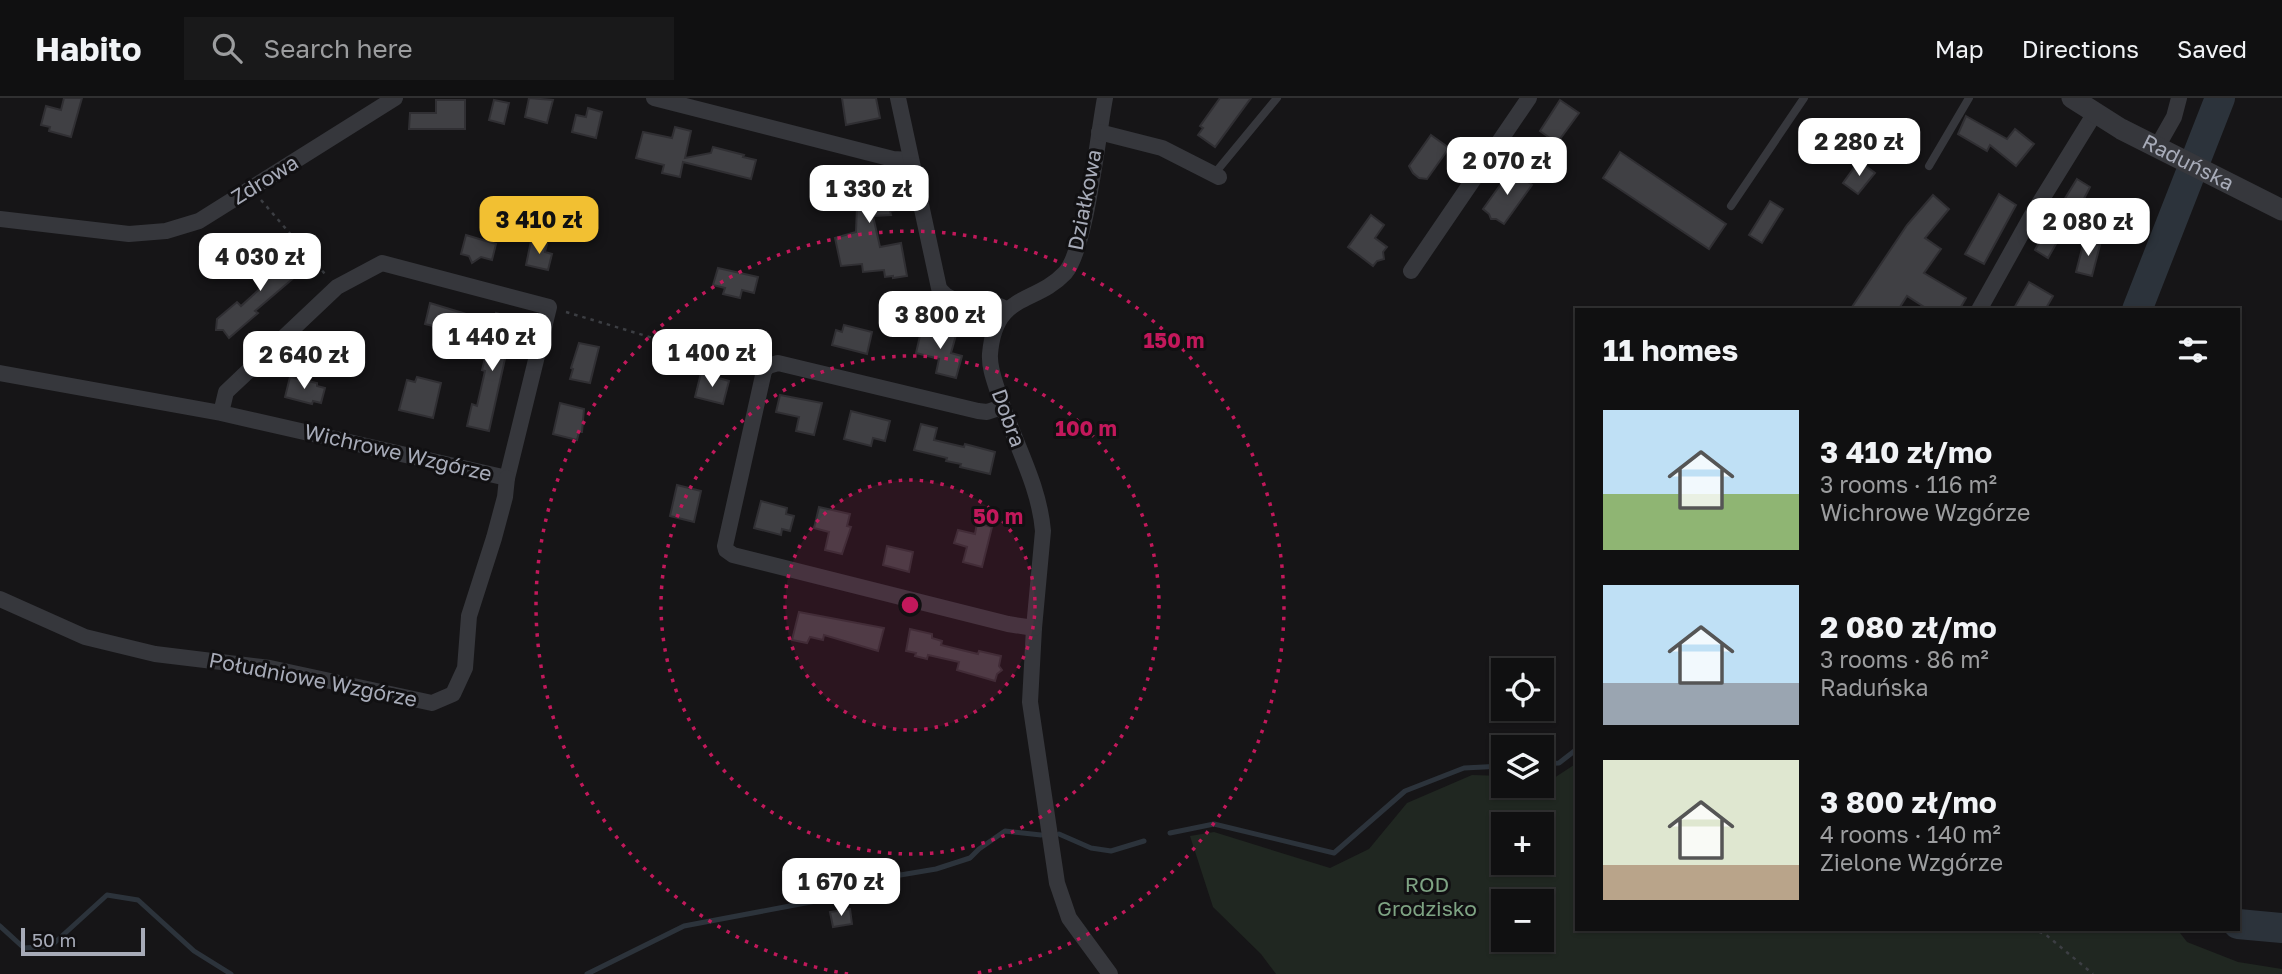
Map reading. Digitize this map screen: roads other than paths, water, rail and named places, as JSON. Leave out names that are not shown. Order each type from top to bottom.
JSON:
[{"type":"street","name":"Zdrowa","points":[[0,219],[129,234],[158,233],[198,221],[395,98]]},
{"type":"street","points":[[654,98],[893,159],[911,160]]},
{"type":"street","points":[[898,98],[939,288],[943,294],[956,300],[992,303],[1007,310]]},
{"type":"street","name":"Działkowa","points":[[1007,310],[1054,282],[1073,262],[1080,238],[1105,98]]},
{"type":"street","points":[[1411,271],[1529,98]]},
{"type":"street","name":"Raduńska","points":[[2072,98],[2163,150],[2282,210]]},
{"type":"street","points":[[2163,150],[2179,98]]},
{"type":"street","points":[[1980,308],[2032,215],[2095,113]]},
{"type":"street","points":[[1099,132],[1162,148],[1217,175]]},
{"type":"street","name":"Wichrowe Wzgórze","points":[[0,373],[221,413],[507,478],[549,307],[382,263],[337,287],[226,392],[221,413]]},
{"type":"street","name":"Dobra","points":[[1007,310],[994,333],[990,353],[992,373],[1002,407],[1037,495],[1042,517],[1030,702],[1057,883],[1069,918],[1110,974]]},
{"type":"street","points":[[1002,407],[987,412],[978,411],[778,363],[768,366],[764,371],[726,550],[733,555],[1008,624],[1034,628]]},
{"type":"street","name":"Południowe Wzgórze","points":[[0,599],[85,637],[155,654],[270,668],[432,703],[453,694],[465,668],[470,616],[494,538],[507,478]]},
{"type":"lane","points":[[1217,175],[1278,98]]},
{"type":"lane","points":[[1731,206],[1804,98]]},
{"type":"lane","points":[[1929,166],[1969,98]]},
{"type":"waterway","points":[[2138,308],[2220,98]]},
{"type":"waterway","points":[[1554,763],[1559,763],[1575,751]]},
{"type":"waterway","points":[[1170,833],[1214,824],[1334,853],[1405,791],[1464,768],[1491,767]]},
{"type":"waterway","points":[[587,974],[684,926],[816,901],[841,885],[936,869],[970,858],[1005,831],[1041,835]]},
{"type":"waterway","points":[[1059,834],[1091,848],[1111,851],[1144,841]]},
{"type":"waterway","points":[[0,926],[24,948],[51,946],[107,895],[138,900],[194,951],[231,974]]},
{"type":"waterway","points":[[2240,924],[2282,928]]},
{"type":"park label","name":"ROD Grodzisko","points":[[1427,897]]}]
